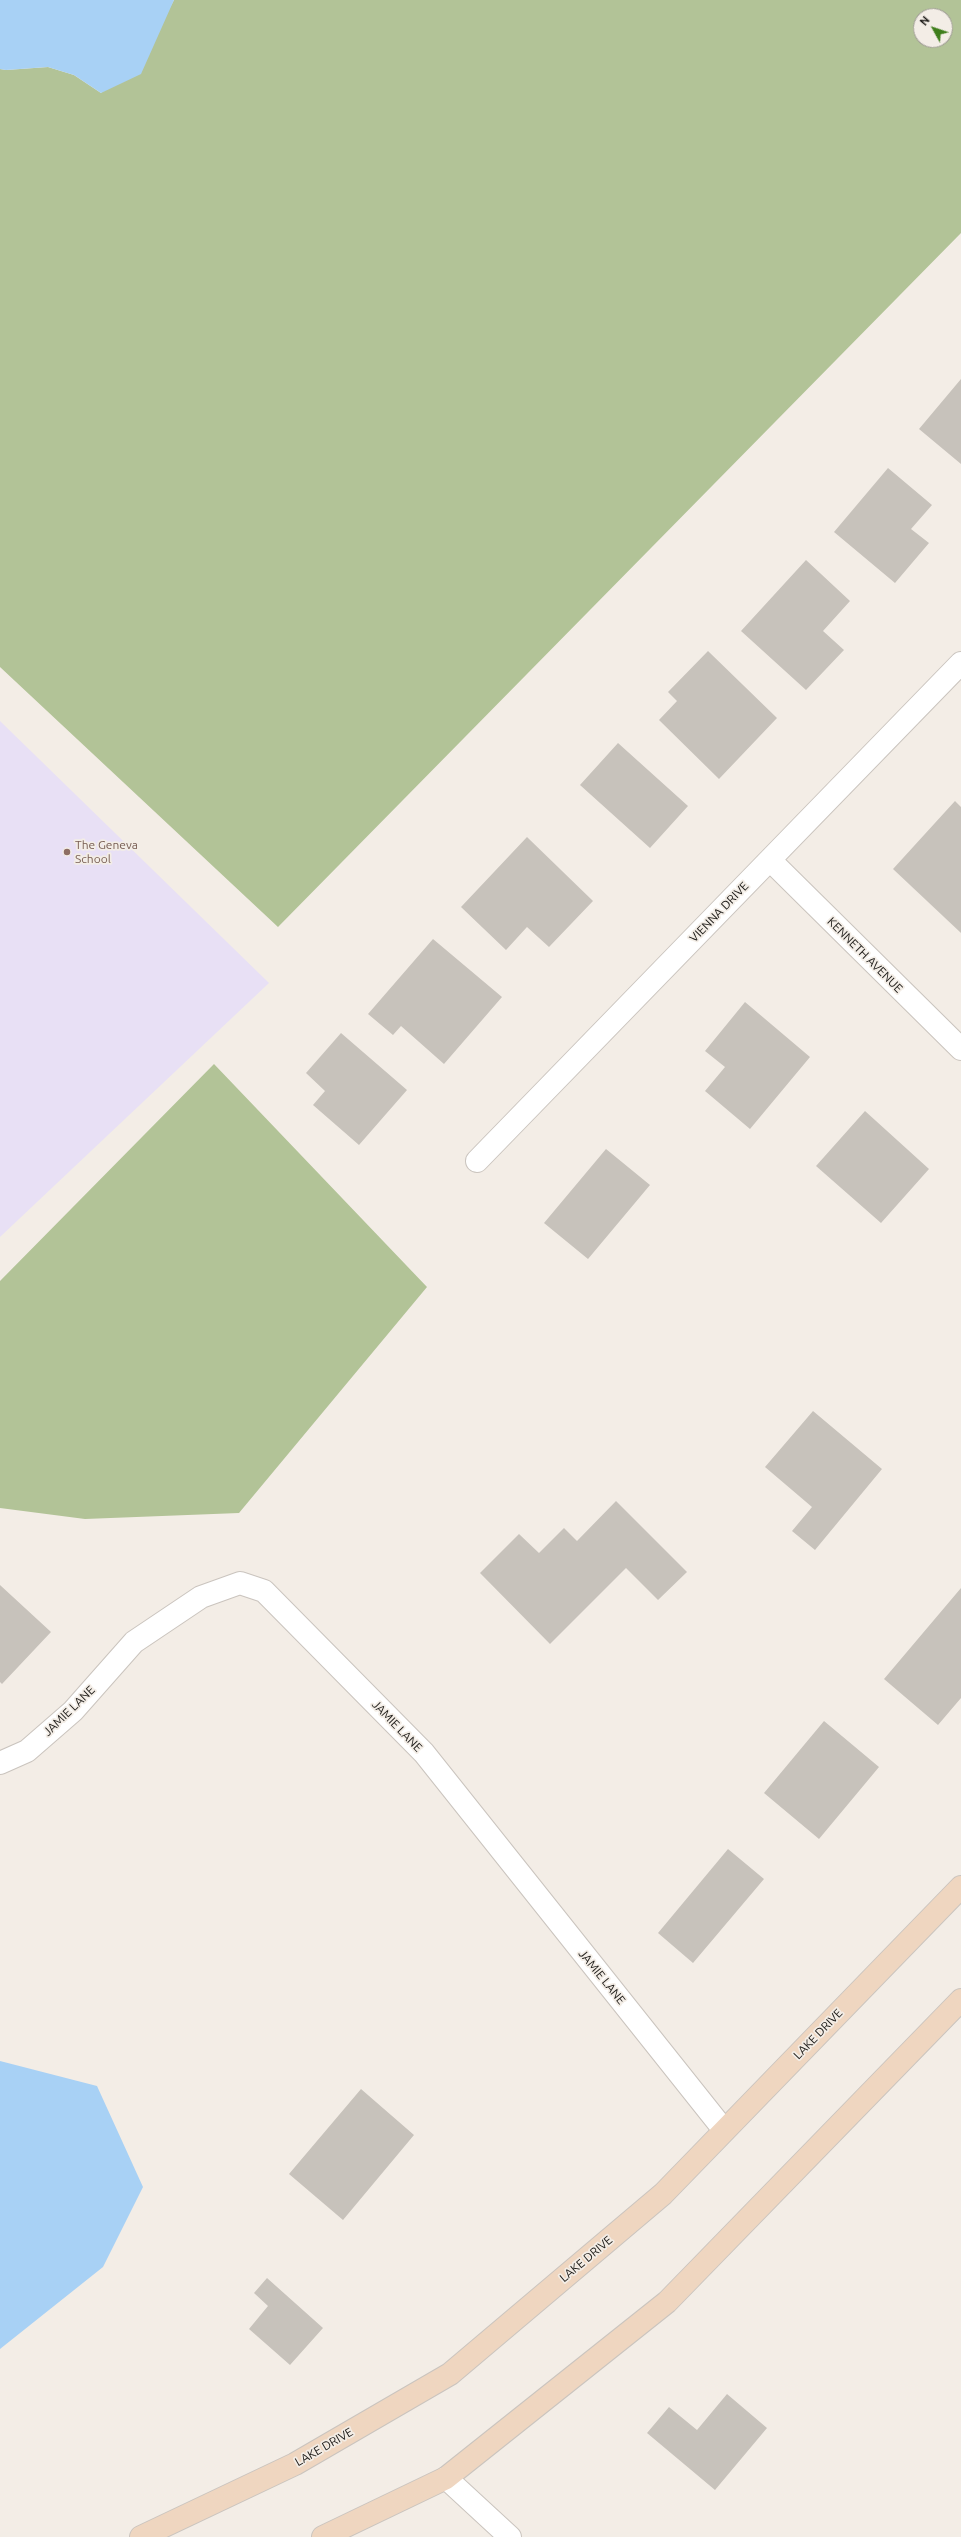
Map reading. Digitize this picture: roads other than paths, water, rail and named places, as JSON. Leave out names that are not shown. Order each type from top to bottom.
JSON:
[{"type":"main road","name":"LAKE DRIVE","points":[[141,2537],[295,2464],[450,2374],[663,2194],[961,1887]]},
{"type":"main road","points":[[323,2537],[446,2478],[667,2302],[961,2000]]},
{"type":"street","name":"VIENNA DRIVE","points":[[477,1161],[961,663]]},
{"type":"street","name":"KENNETH AVENUE","points":[[770,860],[961,1049]]},
{"type":"street","name":"JAMIE LANE","points":[[0,1763],[27,1751],[73,1711],[134,1642],[201,1597],[240,1583],[264,1591],[424,1753],[724,2130]]},
{"type":"street","points":[[446,2478],[510,2537]]},
{"type":"water","points":[[0,0],[174,0],[141,74],[101,93],[74,75],[48,67],[6,70],[0,69]]},
{"type":"water","points":[[0,2061],[97,2086],[143,2187],[103,2267],[0,2349]]},
{"type":"place","name":"The Geneva School","points":[[67,852]]}]
